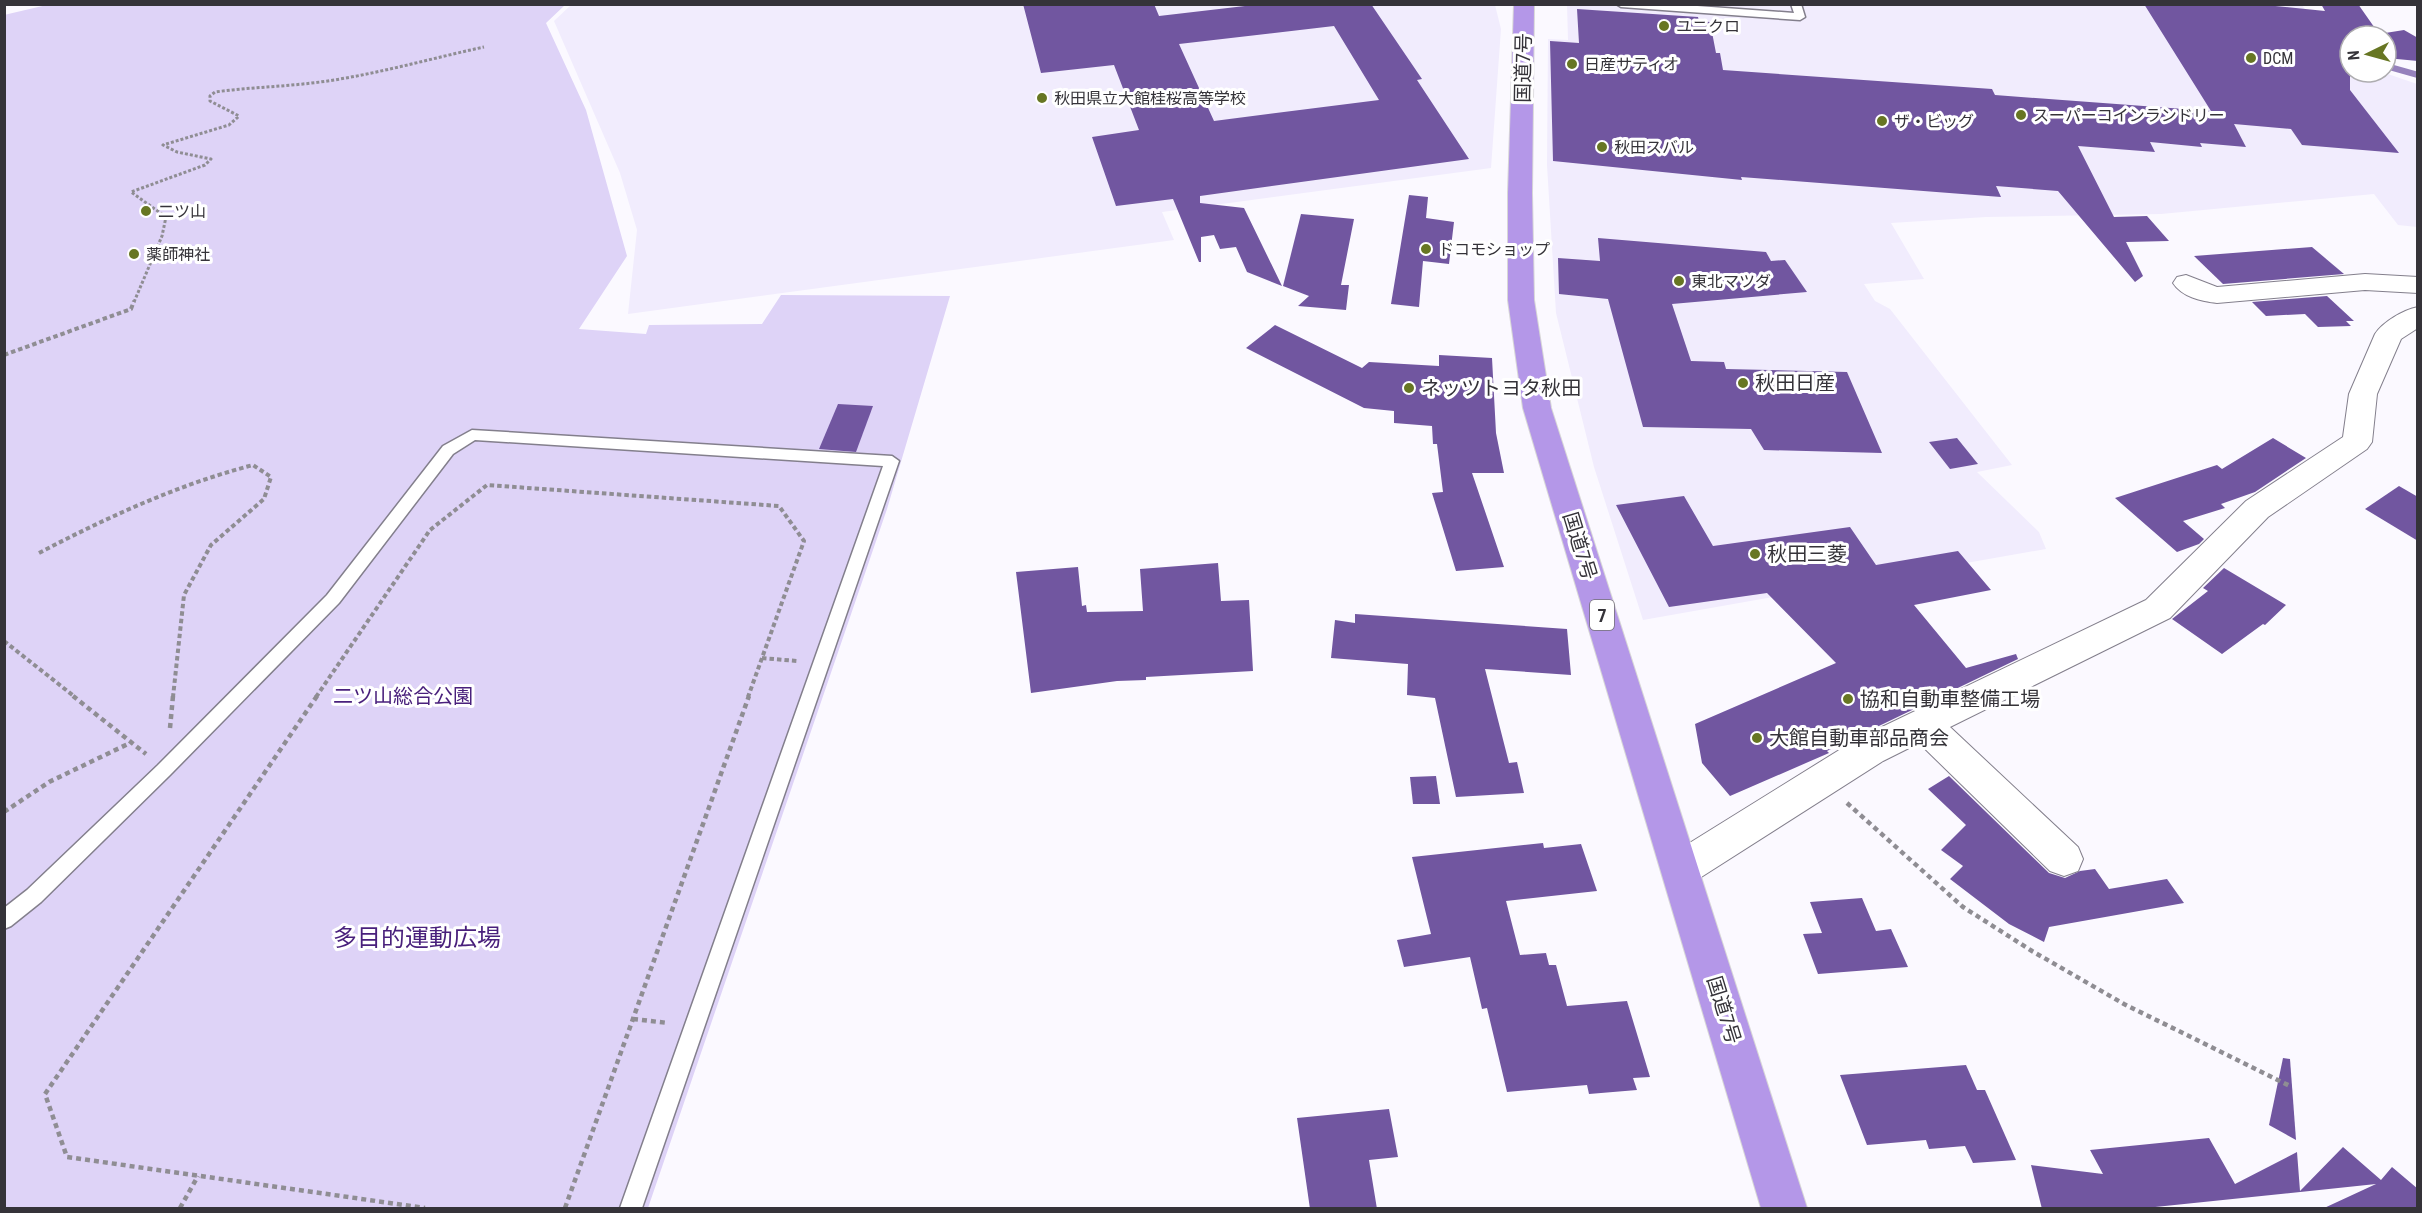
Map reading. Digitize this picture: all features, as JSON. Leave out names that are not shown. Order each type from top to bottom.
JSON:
[{"type":"highway","name":"国道7号","points":[[1524,4],[1520,193],[1521,300],[1537,408],[1784,1209]]},
{"type":"street","points":[[2186,283],[2204,293],[2217,296],[2366,282],[2418,285]]},
{"type":"street","points":[[1681,869],[1870,750],[2158,609],[2257,509],[2357,442],[2363,394],[2389,334],[2418,315]]},
{"type":"street","points":[[1923,724],[2064,859]]},
{"type":"lane","points":[[1621,4],[1800,17],[1796,4]]},
{"type":"lane","points":[[4,920],[34,896],[164,770],[333,599],[448,450],[472,435],[892,461],[631,1209]]},
{"type":"path","points":[[4,355],[131,309],[162,236],[166,217],[131,192],[205,165],[211,159],[177,152],[163,145],[229,125],[239,116],[210,101],[210,96],[246,87],[303,84],[384,71],[484,47]]},
{"type":"path","points":[[39,553],[142,501],[216,473],[253,465],[271,477],[264,499],[211,544],[184,595],[164,770]]},
{"type":"path","points":[[425,1209],[67,1157],[45,1094],[430,531],[487,485],[779,506],[804,541],[565,1209]]},
{"type":"path","points":[[4,641],[124,735]]},
{"type":"path","points":[[762,658],[821,663]]},
{"type":"path","points":[[4,812],[17,802],[93,759],[132,741]]},
{"type":"path","points":[[1822,780],[1963,907],[2032,951],[2124,1004],[2290,1086]]},
{"type":"path","points":[[633,1020],[695,1025]]},
{"type":"path","points":[[180,1209],[198,1176]]},
{"type":"shaded area","name":"秋田県立大館桂桜高等学校","points":[[572,4],[1495,5],[1501,29],[1491,168],[1162,212],[1174,240],[628,314],[637,230],[620,173],[554,21]]},
{"type":"shaded area","points":[[1567,4],[2302,5],[2338,57],[2338,84],[2398,84],[2398,77],[2417,84],[2417,227],[2398,225],[2374,194],[2161,214],[1986,217],[1891,223],[1924,279],[1864,284],[1875,301],[1890,309],[2012,465],[1977,472],[2039,532],[2046,549],[1643,620],[1594,467],[1556,313],[1547,165],[1548,39],[1568,40]]},
{"type":"green space","name":"二ツ山総合公園","points":[[51,4],[565,5],[546,23],[586,110],[627,256],[579,329],[646,334],[649,325],[762,324],[781,295],[950,296],[887,509],[648,1208],[5,1208],[4,15]]},
{"type":"building","points":[[1023,4],[1154,4],[1159,16],[1262,4],[1371,4],[1422,79],[1417,80],[1469,159],[1200,196],[1200,203],[1244,208],[1282,286],[1247,272],[1236,247],[1220,249],[1214,235],[1201,237],[1201,262],[1199,262],[1173,199],[1116,206],[1092,137],[1139,130],[1114,65],[1041,73]],"holes":[[[1334,26],[1379,100],[1214,121],[1179,44]]]},
{"type":"building","points":[[2144,4],[2255,4],[2325,11],[2321,4],[2358,4],[2372,24],[2338,24],[2338,84],[2350,84],[2350,90],[2399,153],[2302,145],[2291,129],[2234,124],[2246,147],[2200,143],[2202,147],[2150,142],[2155,152],[2078,146],[2114,217],[2147,216],[2169,241],[2126,242],[2143,276],[2135,282],[2058,191],[1996,186],[2001,197],[1741,177],[1742,180],[1553,161],[1550,41],[1579,43],[1577,9],[1698,17],[1699,21],[1710,22],[1716,53],[1720,53],[1723,70],[1992,89],[1995,95],[2211,111]]},
{"type":"building","points":[[2404,30],[2418,38],[2418,61],[2398,59],[2398,31]]},
{"type":"building","points":[[1409,195],[1428,197],[1426,218],[1454,222],[1449,264],[1423,261],[1419,307],[1391,304]]},
{"type":"building","points":[[1301,214],[1354,219],[1341,285],[1349,285],[1346,310],[1298,306],[1309,296],[1283,286]]},
{"type":"building","points":[[1598,238],[1766,252],[1771,261],[1785,260],[1807,292],[1672,304],[1691,361],[1724,362],[1726,369],[1847,372],[1882,453],[1764,450],[1751,429],[1643,427],[1608,299],[1559,294],[1558,258],[1600,261]]},
{"type":"building","points":[[2312,247],[2344,274],[2223,284],[2194,256]]},
{"type":"building","points":[[2327,296],[2354,321],[2346,321],[2351,326],[2318,327],[2305,314],[2266,316],[2252,302]]},
{"type":"building","name":"ネッツトヨタ秋田","points":[[1275,325],[1362,368],[1369,362],[1439,366],[1439,355],[1492,358],[1496,433],[1504,473],[1472,473],[1504,567],[1456,571],[1432,493],[1443,492],[1437,444],[1433,444],[1432,426],[1394,423],[1394,411],[1364,408],[1246,348]]},
{"type":"building","points":[[838,404],[873,406],[856,452],[819,449]]},
{"type":"building","points":[[1957,438],[1978,464],[1950,469],[1929,442]]},
{"type":"building","points":[[2273,438],[2306,458],[2255,492],[2221,504],[2225,508],[2183,521],[2204,539],[2199,544],[2177,552],[2115,498],[2217,465],[2222,469]]},
{"type":"building","points":[[2399,486],[2418,497],[2418,541],[2365,509]]},
{"type":"building","points":[[1684,496],[1713,546],[1850,527],[1876,565],[1958,551],[1991,590],[1914,605],[1966,668],[2016,654],[2018,659],[1827,751],[1829,753],[1730,796],[1702,763],[1695,724],[1836,663],[1767,593],[1669,607],[1616,505]]},
{"type":"building","points":[[1218,563],[1221,601],[1249,600],[1253,671],[1146,677],[1146,680],[1117,681],[1031,693],[1016,572],[1078,567],[1082,606],[1086,605],[1087,612],[1143,611],[1140,569]]},
{"type":"building","points":[[2224,568],[2286,605],[2265,625],[2263,624],[2222,654],[2172,619],[2208,591],[2203,588]]},
{"type":"building","points":[[1355,614],[1567,629],[1571,675],[1485,669],[1509,763],[1517,762],[1524,793],[1456,797],[1435,698],[1407,695],[1408,664],[1331,658],[1335,620],[1355,623]]},
{"type":"building","points":[[1436,776],[1440,804],[1413,804],[1410,777]]},
{"type":"building","points":[[1949,776],[2049,873],[2065,878],[2080,871],[2095,869],[2109,889],[2167,879],[2184,903],[2049,927],[2044,942],[2009,924],[1950,879],[1963,866],[1941,850],[1966,825],[1928,789]]},
{"type":"building","points":[[1543,843],[1544,848],[1581,844],[1597,891],[1506,901],[1520,955],[1546,953],[1549,965],[1556,965],[1567,1006],[1627,1001],[1650,1077],[1633,1078],[1637,1090],[1589,1094],[1587,1085],[1507,1092],[1487,1008],[1482,1009],[1470,957],[1404,967],[1397,940],[1431,934],[1412,857]]},
{"type":"building","points":[[1862,898],[1876,931],[1891,929],[1908,967],[1818,974],[1803,934],[1822,933],[1810,902]]},
{"type":"building","points":[[2283,1058],[2290,1059],[2296,1140],[2269,1125]]},
{"type":"building","points":[[1966,1065],[1977,1090],[1985,1090],[2016,1160],[1973,1163],[1965,1146],[1929,1149],[1926,1140],[1867,1145],[1840,1075]]},
{"type":"building","points":[[1389,1109],[1398,1157],[1369,1160],[1377,1209],[1310,1209],[1297,1118]]},
{"type":"building","points":[[2209,1138],[2235,1184],[2297,1152],[2300,1191],[2343,1147],[2381,1180],[2392,1167],[2418,1189],[2418,1209],[2322,1209],[2376,1184],[2136,1209],[2042,1209],[2031,1165],[2103,1174],[2090,1150]]},
{"type":"waterway","points":[[2398,69],[2418,75]]},
{"type":"place","name":"ユニクロ","points":[[1664,26]]},
{"type":"place","name":"DCM","points":[[2251,58]]},
{"type":"place","name":"日産サティオ","points":[[1572,64]]},
{"type":"place","name":"秋田県立大館桂桜高等学校","points":[[1042,98]]},
{"type":"place","name":"スーパーコインランドリー","points":[[2021,115]]},
{"type":"place","name":"ザ・ビッグ","points":[[1882,121]]},
{"type":"place","name":"秋田スバル","points":[[1602,147]]},
{"type":"place","name":"二ツ山","points":[[146,211]]},
{"type":"place","name":"ドコモショップ","points":[[1426,249]]},
{"type":"place","name":"薬師神社","points":[[134,254]]},
{"type":"place","name":"東北マツダ","points":[[1679,281]]},
{"type":"place","name":"秋田日産","points":[[1743,383]]},
{"type":"place","name":"ネッツトヨタ秋田","points":[[1409,388]]},
{"type":"place","name":"秋田三菱","points":[[1755,554]]},
{"type":"place","name":"協和自動車整備工場","points":[[1848,699]]},
{"type":"place","name":"大館自動車部品商会","points":[[1757,738]]},
{"type":"park label","name":"多目的運動広場","points":[[417,938]]}]
